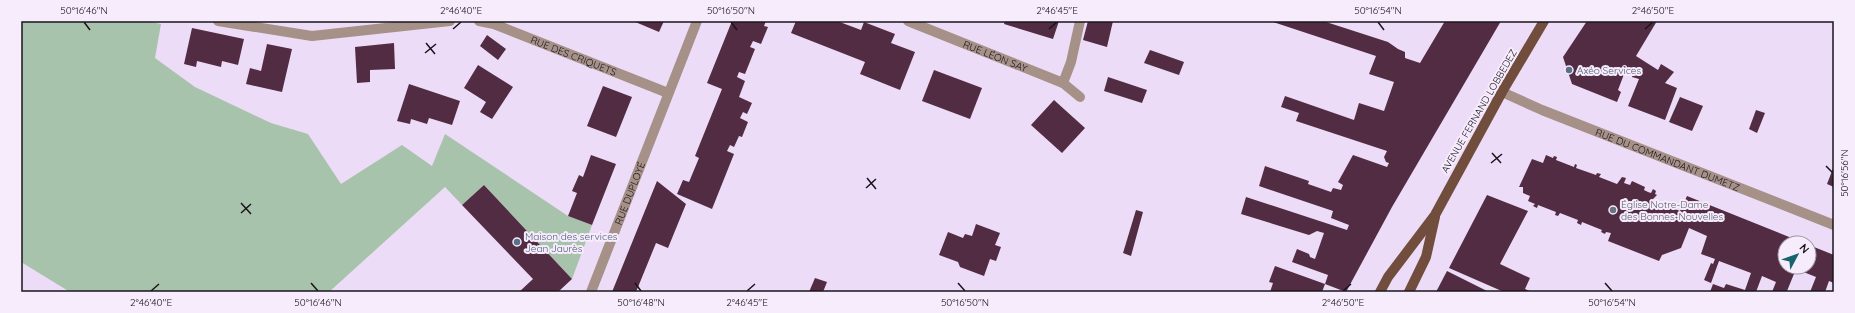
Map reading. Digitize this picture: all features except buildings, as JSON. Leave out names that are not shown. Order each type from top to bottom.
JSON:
[{"type":"main road","name":"AVENUE FERNAND LOBBEDEZ","points":[[1380,292],[1388,277],[1435,215],[1502,92],[1544,21]]},
{"type":"main road","name":"AVENUE FERNAND LOBBEDEZ","points":[[1409,292],[1426,258],[1435,215]]},
{"type":"street","points":[[218,21],[312,36],[450,21]]},
{"type":"street","name":"RUE DES CRIQUETS","points":[[479,21],[494,24],[668,93]]},
{"type":"street","name":"RUE DUPLOYÉ","points":[[591,292],[668,93],[698,21]]},
{"type":"street","name":"RUE LÉON SAY","points":[[908,21],[1063,83],[1080,97]]},
{"type":"street","points":[[1063,83],[1071,62],[1080,21]]},
{"type":"street","name":"RUE DU COMMANDANT DUMETZ","points":[[1502,92],[1542,110],[1834,225]]},
{"type":"green space","points":[[21,21],[147,21],[161,24],[155,58],[195,87],[271,123],[308,134],[341,184],[402,145],[432,166],[445,134],[568,216],[592,225],[572,279],[484,185],[462,205],[445,187],[329,292],[70,292],[21,262]]},
{"type":"place","name":"Axéo Services","points":[[1569,70]]},
{"type":"place","name":"Église Notre-Dame des Bonnes-Nouvelles","points":[[1613,210]]},
{"type":"place","name":"Maison des services Jean Jaurès","points":[[517,242]]}]
